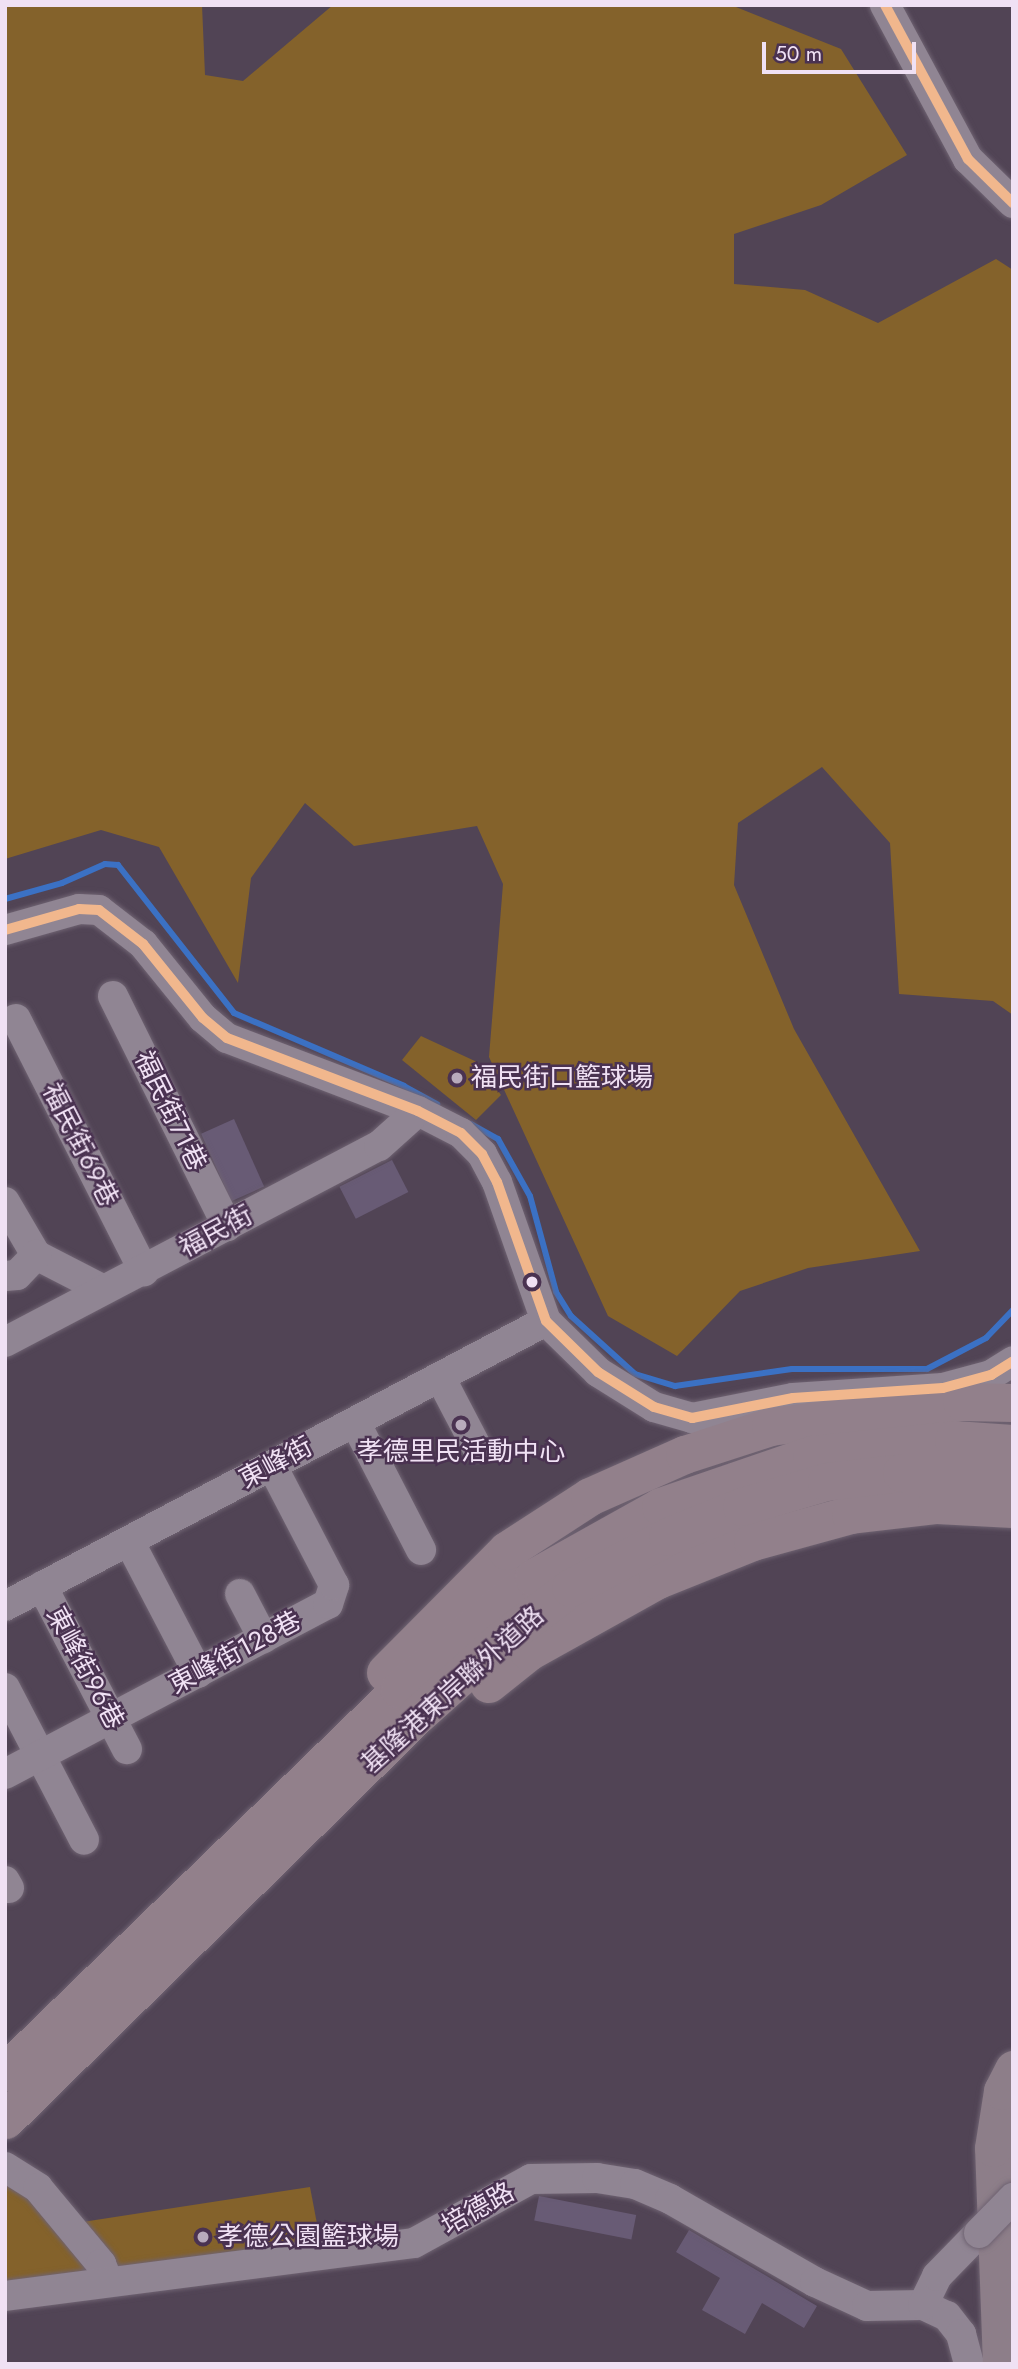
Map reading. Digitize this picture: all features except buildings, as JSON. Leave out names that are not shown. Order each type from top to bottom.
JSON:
[{"type":"highway","points":[[308,1802],[368,1693],[507,1551],[590,1497],[685,1455],[771,1427],[949,1403],[1013,1403]]},
{"type":"highway","name":"基隆港東岸聯外道路","points":[[6,2120],[308,1802],[400,1690],[534,1578],[661,1507],[812,1455],[954,1440],[1013,1444]]},
{"type":"highway","name":"基隆港東岸聯外道路","points":[[5,2073],[308,1802],[502,1640],[571,1588],[668,1537],[742,1507],[827,1482],[902,1474],[1013,1472]]},
{"type":"highway","points":[[308,1802],[529,1652],[657,1580],[752,1542],[851,1516],[937,1506],[1013,1509]]},
{"type":"main road","points":[[1001,2364],[993,2148],[1002,2091],[1013,2069]]},
{"type":"street","points":[[885,5],[968,159],[1013,203]]},
{"type":"street","points":[[5,930],[79,909],[99,910],[143,944],[221,1034],[258,1053],[418,1111],[461,1133],[482,1154],[497,1182],[546,1321],[598,1372],[631,1395],[692,1418],[793,1398],[970,1384],[1013,1361]]},
{"type":"street","name":"福民街71巷","points":[[113,996],[227,1226]]},
{"type":"street","name":"福民街69巷","points":[[16,1019],[144,1271]]},
{"type":"street","name":"福民街","points":[[5,1342],[379,1146],[408,1125],[418,1111]]},
{"type":"street","points":[[5,1202],[36,1255],[104,1290]]},
{"type":"street","points":[[5,1276],[17,1275],[36,1255]]},
{"type":"street","name":"東峰街","points":[[5,1606],[546,1321]]},
{"type":"street","points":[[440,1377],[476,1446]]},
{"type":"street","points":[[355,1422],[421,1549]]},
{"type":"street","name":"東峰街128巷","points":[[5,1774],[263,1638],[333,1597],[334,1585],[272,1465]]},
{"type":"street","points":[[130,1541],[198,1672]]},
{"type":"street","name":"東峰街96巷","points":[[42,1586],[127,1749]]},
{"type":"street","points":[[240,1594],[263,1638]]},
{"type":"street","points":[[5,1688],[84,1840]]},
{"type":"street","points":[[5,2167],[38,2188],[101,2264],[108,2281]]},
{"type":"street","name":"培德路","points":[[5,2296],[414,2243],[531,2179],[597,2178],[635,2184],[670,2199],[815,2283],[867,2306],[923,2305]]},
{"type":"street","points":[[969,2364],[961,2334],[947,2316],[923,2305],[937,2276],[1013,2198]]},
{"type":"shaded area","points":[[5,5],[202,5],[205,75],[243,81],[333,5],[731,5],[841,49],[907,155],[821,205],[734,234],[734,284],[805,290],[878,323],[996,259],[1013,270],[1013,1015],[993,1001],[899,994],[890,843],[822,767],[738,823],[734,885],[794,1029],[920,1251],[808,1268],[740,1291],[677,1356],[608,1316],[489,1057],[503,884],[477,826],[354,846],[305,803],[251,878],[238,983],[159,847],[101,830],[5,859]]},
{"type":"shaded area","name":"福民街口籃球場","points":[[421,1036],[477,1062],[501,1095],[476,1120],[402,1060]]},
{"type":"shaded area","points":[[5,2175],[34,2193],[99,2277],[5,2292]]},
{"type":"shaded area","name":"孝德公園籃球場","points":[[310,2187],[322,2250],[116,2272],[76,2223]]},
{"type":"waterway","points":[[5,899],[62,883],[105,864],[118,865],[234,1013],[404,1086],[437,1104]]},
{"type":"waterway","points":[[471,1124],[498,1139],[530,1196],[556,1292],[571,1316],[635,1374],[675,1386],[792,1369],[927,1369],[986,1338],[1013,1310]]},
{"type":"transit line","points":[[885,5],[968,159],[1013,203]]},
{"type":"transit line","points":[[5,930],[79,909],[99,910],[143,944],[203,1018],[227,1038],[418,1111],[461,1133],[482,1154],[497,1182],[546,1321],[598,1372],[654,1407],[692,1418],[793,1398],[943,1388],[991,1375],[1013,1361]]},
{"type":"place","name":"福民街口籃球場","points":[[457,1078]]},
{"type":"place","name":"孝德里民活動中心","points":[[461,1425]]},
{"type":"place","name":"孝德公園籃球場","points":[[203,2237]]}]
